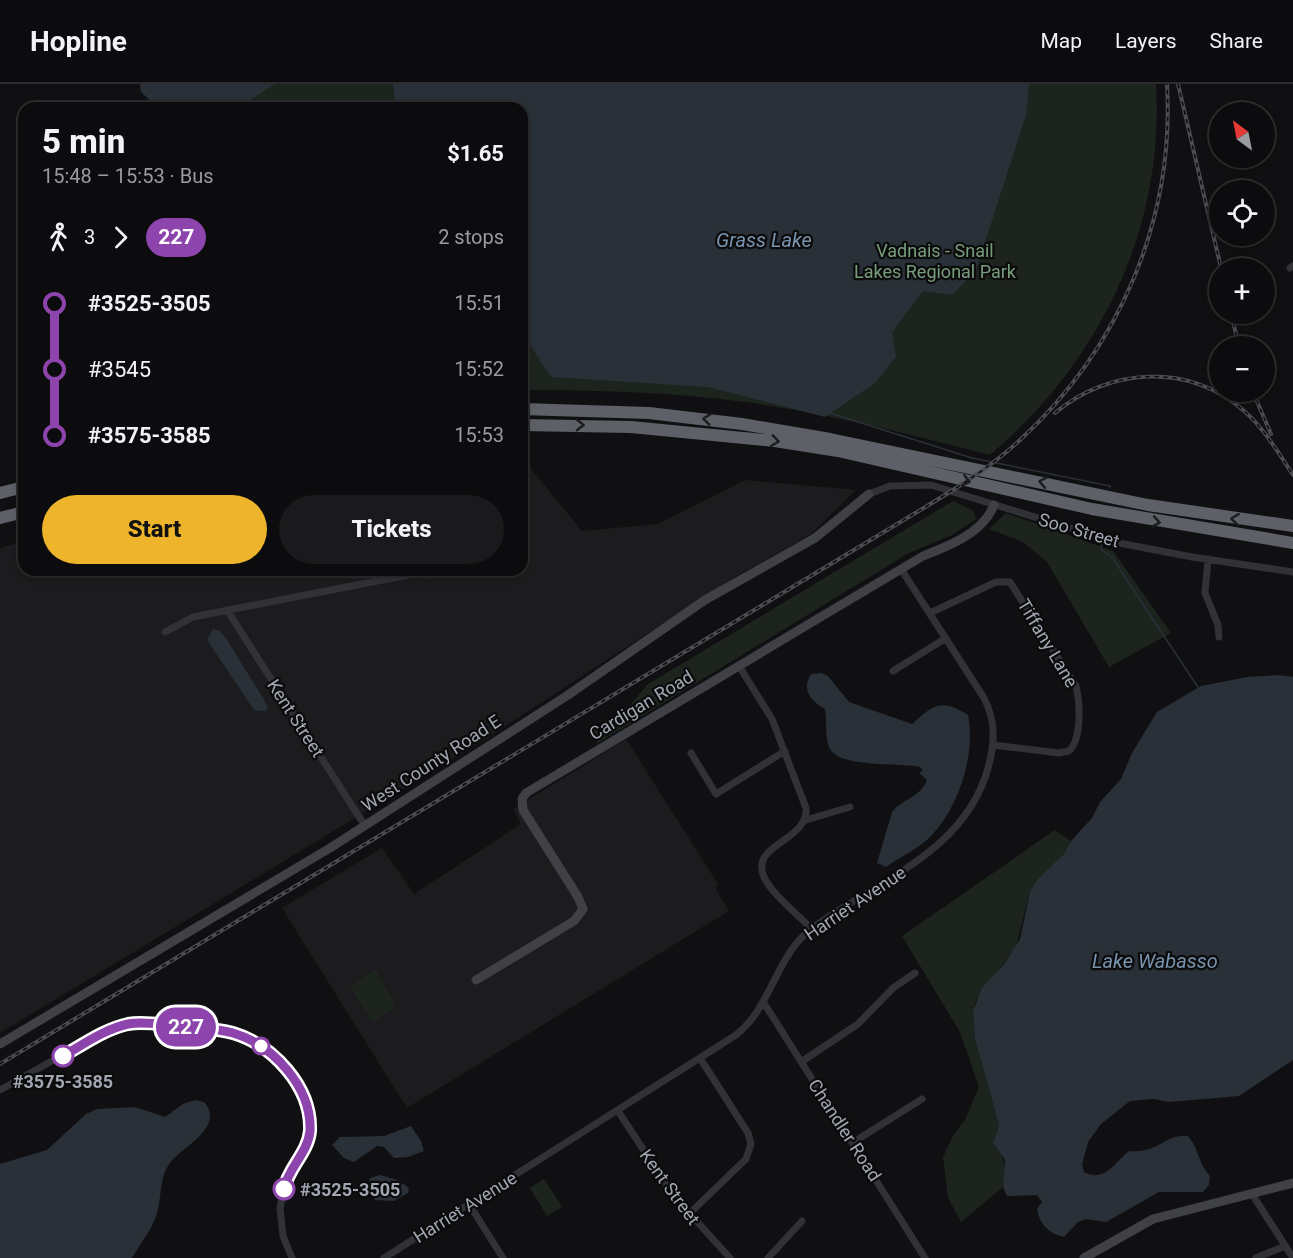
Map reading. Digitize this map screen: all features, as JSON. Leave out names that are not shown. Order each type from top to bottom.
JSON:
[{"type":"highway","points":[[528,409],[650,414],[742,424],[830,439],[1165,508],[1293,526]]},
{"type":"highway","points":[[528,425],[631,427],[775,441],[838,451],[1092,509],[1293,543]]},
{"type":"highway","points":[[0,493],[18,488]]},
{"type":"highway","points":[[0,519],[18,513]]},
{"type":"street","name":"Soo Street","points":[[869,494],[890,486],[915,484],[948,489],[1119,543],[1208,560],[1293,572]]},
{"type":"street","name":"West County Road E","points":[[0,1044],[365,826],[577,688],[705,600],[815,538],[869,494]]},
{"type":"street","name":"Cardigan Road","points":[[476,980],[574,921],[583,909],[578,897],[523,810],[522,799],[526,793],[923,556],[963,538],[983,523],[994,505]]},
{"type":"street","points":[[1208,560],[1205,593],[1218,625],[1219,637]]},
{"type":"street","name":"Harriet Avenue","points":[[384,1258],[746,1028],[764,1003],[782,963],[812,929],[923,857],[947,838],[974,801],[987,773],[993,745],[993,726],[988,707],[902,569]]},
{"type":"street","points":[[165,632],[193,617],[403,576]]},
{"type":"street","name":"Tiffany Lane","points":[[930,613],[996,582],[1010,582],[1076,686],[1079,704],[1076,739],[1069,751],[1059,753],[993,745]]},
{"type":"street","name":"Kent Street","points":[[227,610],[365,826]]},
{"type":"street","points":[[893,671],[946,638]]},
{"type":"street","points":[[739,666],[772,719],[806,808],[806,820]]},
{"type":"street","points":[[691,753],[716,794],[785,751]]},
{"type":"street","points":[[812,929],[768,884],[762,868],[767,853],[796,833],[806,820],[850,807]]},
{"type":"street","points":[[801,1062],[858,1024],[893,988],[915,973]]},
{"type":"street","name":"Chandler Road","points":[[764,1003],[925,1258]]},
{"type":"street","points":[[0,1090],[102,1034],[131,1024],[219,1030],[256,1043],[285,1067],[298,1084],[309,1122],[307,1143],[285,1184],[280,1208],[283,1236],[292,1258]]},
{"type":"street","points":[[688,1215],[746,1159],[751,1144],[748,1133],[700,1058]]},
{"type":"street","points":[[852,1143],[922,1100]]},
{"type":"street","name":"Kent Street","points":[[618,1111],[659,1176],[688,1215],[730,1258]]},
{"type":"street","points":[[1084,1258],[1153,1219],[1293,1183]]},
{"type":"street","points":[[1252,1194],[1293,1258]]},
{"type":"street","points":[[469,1204],[503,1258]]},
{"type":"street","points":[[768,1258],[802,1221]]},
{"type":"street","points":[[1256,1258],[1285,1246]]},
{"type":"shaded area","points":[[528,465],[582,531],[658,524],[745,480],[856,490],[811,534],[733,578],[487,738],[0,1033],[0,548],[18,543],[18,576],[528,576]]},
{"type":"shaded area","points":[[626,739],[718,884],[716,890],[729,911],[407,1108],[282,908],[382,848],[414,894],[521,824],[513,809]]},
{"type":"green space","name":"Grass Lake","points":[[239,84],[1156,84],[1156,138],[1149,190],[1136,240],[1117,289],[1093,335],[1063,378],[1029,419],[990,455],[838,418],[745,402],[634,392],[528,390],[528,102],[210,102]]},
{"type":"green space","points":[[953,501],[974,511],[976,519],[952,535],[907,554],[598,743],[589,733],[630,705],[648,684]]},
{"type":"green space","points":[[1006,513],[1113,551],[1171,633],[1109,667],[1047,562],[1023,542],[989,529]]},
{"type":"green space","points":[[1055,830],[1071,841],[1064,854],[1030,892],[1016,946],[976,1001],[973,1011],[975,1039],[999,1125],[993,1143],[1003,1159],[1005,1173],[1003,1187],[961,1222],[948,1198],[943,1157],[954,1134],[965,1120],[979,1087],[960,1032],[902,936]]},
{"type":"green space","points":[[376,970],[395,1004],[392,1010],[375,1021],[371,1020],[350,986]]},
{"type":"green space","points":[[544,1179],[562,1207],[547,1216],[530,1188]]},
{"type":"water","points":[[140,84],[275,84],[247,102],[152,102],[141,92]]},
{"type":"water","name":"Grass Lake","points":[[393,84],[1029,84],[1026,115],[976,270],[952,295],[923,291],[892,332],[896,357],[875,383],[825,417],[708,387],[551,377],[528,342],[528,102],[395,102]]},
{"type":"water","points":[[213,629],[220,631],[227,640],[263,698],[268,708],[266,711],[254,710],[207,640]]},
{"type":"water","points":[[821,673],[828,676],[849,702],[912,724],[932,708],[944,705],[968,715],[970,746],[967,762],[963,779],[950,810],[927,840],[886,867],[877,863],[892,812],[920,791],[927,780],[919,773],[923,770],[920,767],[856,762],[835,754],[828,743],[825,709],[812,699],[807,690],[811,674]]},
{"type":"water","name":"Lake Wabasso","points":[[1279,675],[1293,677],[1293,1060],[1239,1096],[1169,1102],[1154,1099],[1130,1101],[1101,1124],[1088,1142],[1082,1165],[1084,1172],[1091,1175],[1104,1173],[1129,1151],[1148,1150],[1173,1138],[1188,1136],[1210,1176],[1209,1185],[1203,1192],[1159,1192],[1106,1222],[1086,1219],[1078,1222],[1064,1237],[1058,1235],[1049,1231],[1040,1220],[1037,1209],[1042,1202],[1037,1195],[1007,1196],[1003,1187],[1005,1160],[993,1143],[999,1125],[975,1039],[973,1011],[982,988],[1004,964],[1020,939],[1030,892],[1036,881],[1064,854],[1071,841],[1092,818],[1100,802],[1121,779],[1132,753],[1157,712],[1201,686],[1247,677]]},
{"type":"water","points":[[195,1100],[204,1102],[209,1111],[210,1120],[200,1136],[166,1169],[155,1219],[132,1258],[0,1258],[0,1164],[47,1150],[86,1114],[97,1109],[135,1107],[165,1117],[183,1104]]},
{"type":"water","points":[[411,1126],[421,1141],[424,1151],[408,1157],[394,1158],[384,1147],[377,1146],[354,1162],[344,1158],[332,1145],[340,1137],[384,1136]]},
{"type":"water","points":[[380,1175],[398,1180],[409,1188],[408,1193],[394,1201],[375,1200],[368,1189],[370,1178]]},
{"type":"waterway","points":[[830,413],[972,458],[1110,486],[1110,488]]},
{"type":"waterway","points":[[1102,542],[1101,549],[1112,557],[1199,689]]},
{"type":"railway","points":[[0,1064],[927,506],[975,475],[1020,440],[1055,404],[1086,365],[1112,323],[1134,279],[1150,232],[1161,184],[1167,134],[1167,84]]},
{"type":"railway","points":[[1178,84],[1219,258]]},
{"type":"railway","points":[[1234,324],[1236,336]]},
{"type":"railway","points":[[1055,413],[1076,398],[1099,387],[1123,380],[1148,377],[1173,378],[1198,384],[1221,395],[1251,417],[1293,475]]},
{"type":"railway","points":[[1257,402],[1271,434]]},
{"type":"bus line","name":"227","points":[[63,1056],[110,1029],[142,1023],[219,1030],[256,1043],[281,1063],[298,1084],[304,1099],[310,1128],[303,1153],[284,1189]]},
{"type":"place","name":"#3575-3585","points":[[63,1056]]},
{"type":"place","name":"#3525-3505","points":[[284,1189]]},
{"type":"park label","name":"Vadnais - Snail Lakes Regional Park","points":[[935,260]]}]
